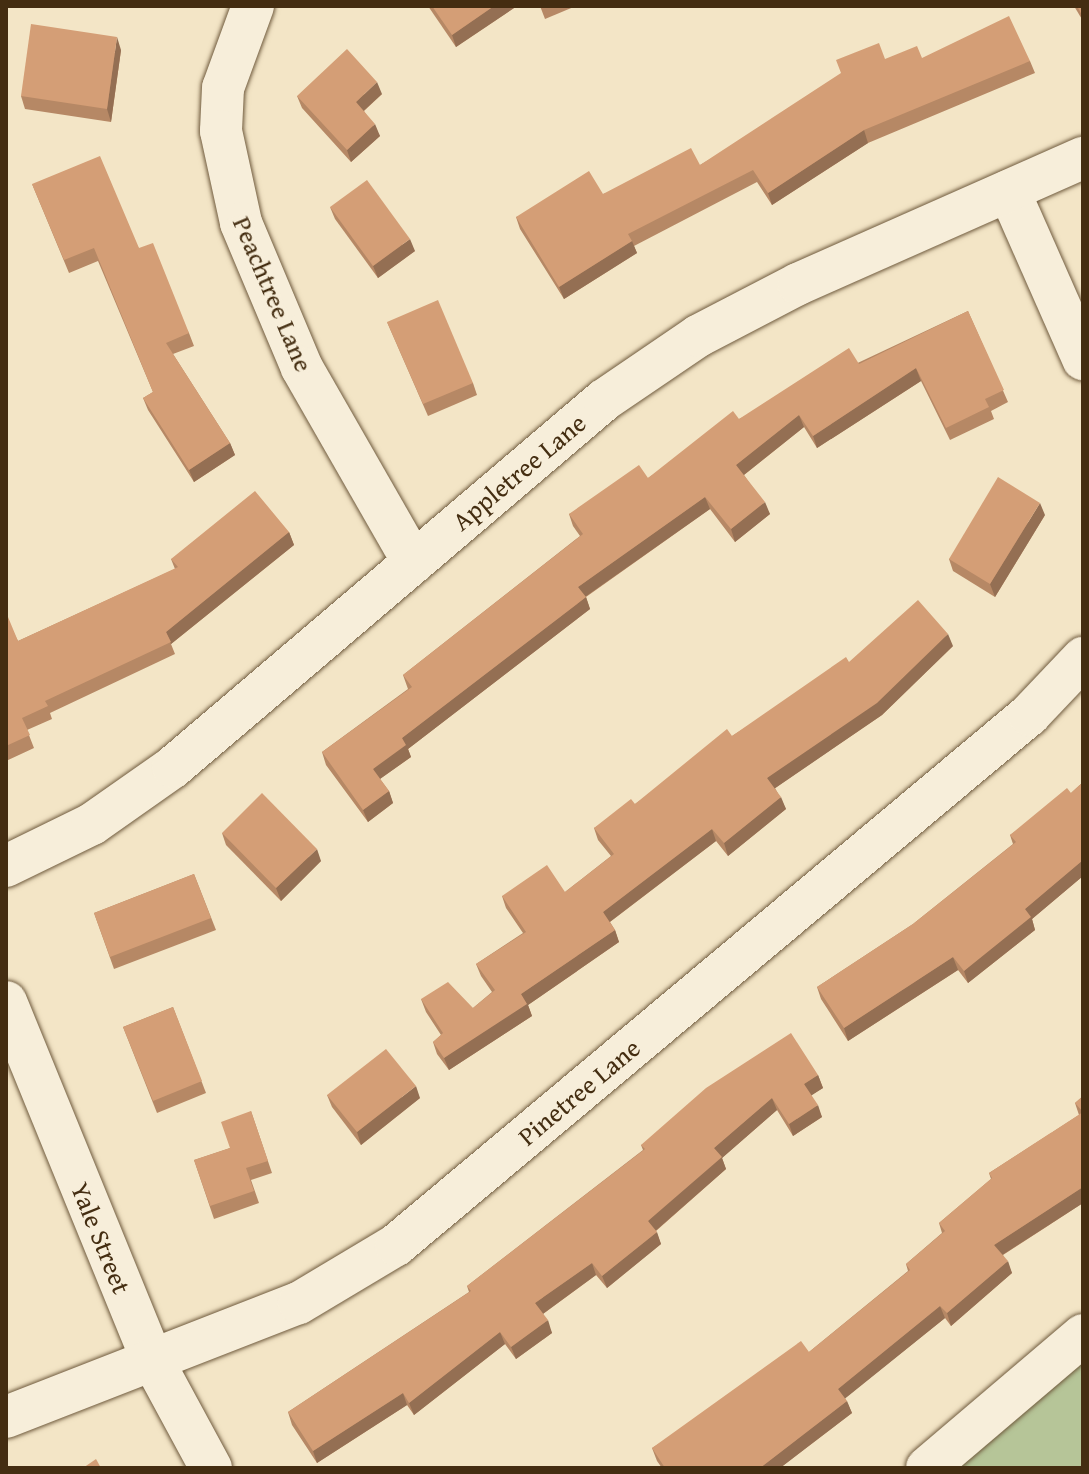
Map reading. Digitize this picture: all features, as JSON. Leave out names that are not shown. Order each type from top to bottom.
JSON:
[{"type":"street","name":"Peachtree Lane","points":[[253,6],[223,88],[221,131],[237,211],[302,368],[413,562]]},
{"type":"street","name":"Appletree Lane","points":[[6,866],[92,824],[142,790],[604,400],[698,336],[798,284],[1083,158]]},
{"type":"street","points":[[1009,191],[1083,359]]},
{"type":"street","name":"Pinetree Lane","points":[[6,1417],[299,1303],[396,1245],[1029,715],[1083,658]]},
{"type":"street","name":"Yale Street","points":[[6,1002],[152,1359],[211,1468]]},
{"type":"street","points":[[927,1468],[1083,1335]]},
{"type":"green space","points":[[1083,1335],[1083,1468],[927,1468]]},
{"type":"building","points":[[432,6],[494,6],[452,35]]},
{"type":"building","points":[[1009,16],[1030,61],[864,130],[768,193],[753,170],[628,234],[632,241],[559,287],[516,217],[589,171],[603,194],[691,148],[700,165],[841,73],[836,60],[879,43],[885,59],[917,46],[922,58]]},
{"type":"building","points":[[31,24],[117,37],[107,109],[21,96]]},
{"type":"building","points":[[347,49],[377,82],[356,102],[375,124],[347,150],[297,96]]},
{"type":"building","points":[[100,156],[139,248],[153,243],[189,333],[166,343],[230,443],[189,470],[143,398],[153,392],[94,248],[64,260],[32,184]]},
{"type":"building","points":[[367,180],[410,239],[373,266],[330,207]]},
{"type":"building","points":[[438,300],[473,383],[423,404],[387,322]]},
{"type":"building","points":[[968,311],[1004,390],[985,399],[989,407],[946,428],[916,368],[813,436],[799,415],[736,465],[765,502],[731,529],[705,497],[578,587],[586,597],[402,738],[406,745],[373,769],[389,791],[363,810],[322,752],[412,687],[403,675],[583,534],[569,514],[639,465],[648,478],[733,411],[739,419],[849,348],[859,364]]},
{"type":"building","points":[[998,477],[1040,503],[990,584],[949,559]]},
{"type":"building","points":[[255,491],[289,532],[166,632],[171,642],[45,701],[48,706],[22,718],[30,735],[6,746],[6,618],[18,641],[178,567],[171,559]]},
{"type":"building","points":[[918,600],[948,634],[877,703],[767,778],[781,797],[724,843],[712,829],[603,912],[615,930],[521,994],[527,1004],[444,1058],[433,1042],[443,1033],[421,999],[448,982],[473,1008],[495,990],[476,964],[526,932],[502,896],[547,865],[565,892],[614,854],[594,828],[631,799],[635,804],[727,729],[732,736],[846,657],[849,662]]},
{"type":"building","points":[[1083,782],[1083,860],[1025,909],[1031,917],[964,971],[953,957],[844,1028],[817,987],[913,924],[1016,842],[1010,835],[1067,788],[1071,793]]},
{"type":"building","points":[[262,793],[317,849],[276,888],[222,833]]},
{"type":"building","points":[[194,874],[211,918],[110,957],[94,913]]},
{"type":"building","points":[[173,1007],[202,1081],[153,1101],[123,1027]]},
{"type":"building","points":[[791,1033],[818,1075],[804,1084],[818,1105],[789,1124],[772,1098],[714,1148],[722,1157],[648,1221],[657,1232],[602,1276],[592,1263],[535,1303],[548,1320],[511,1347],[500,1332],[409,1403],[403,1393],[313,1451],[288,1412],[471,1291],[467,1286],[645,1149],[641,1145],[706,1088]]},
{"type":"building","points":[[386,1049],[416,1086],[357,1132],[327,1095]]},
{"type":"building","points":[[1083,1096],[1083,1112],[1075,1103]]},
{"type":"building","points":[[251,1111],[268,1161],[246,1168],[254,1191],[210,1206],[194,1160],[230,1148],[221,1122]]},
{"type":"building","points":[[1083,1112],[1083,1187],[994,1245],[1008,1261],[947,1313],[940,1306],[838,1389],[847,1401],[760,1468],[665,1468],[652,1448],[801,1341],[809,1352],[910,1270],[906,1264],[945,1231],[939,1223],[992,1178],[989,1173]]},
{"type":"building","points":[[96,1459],[101,1468],[83,1468]]}]
